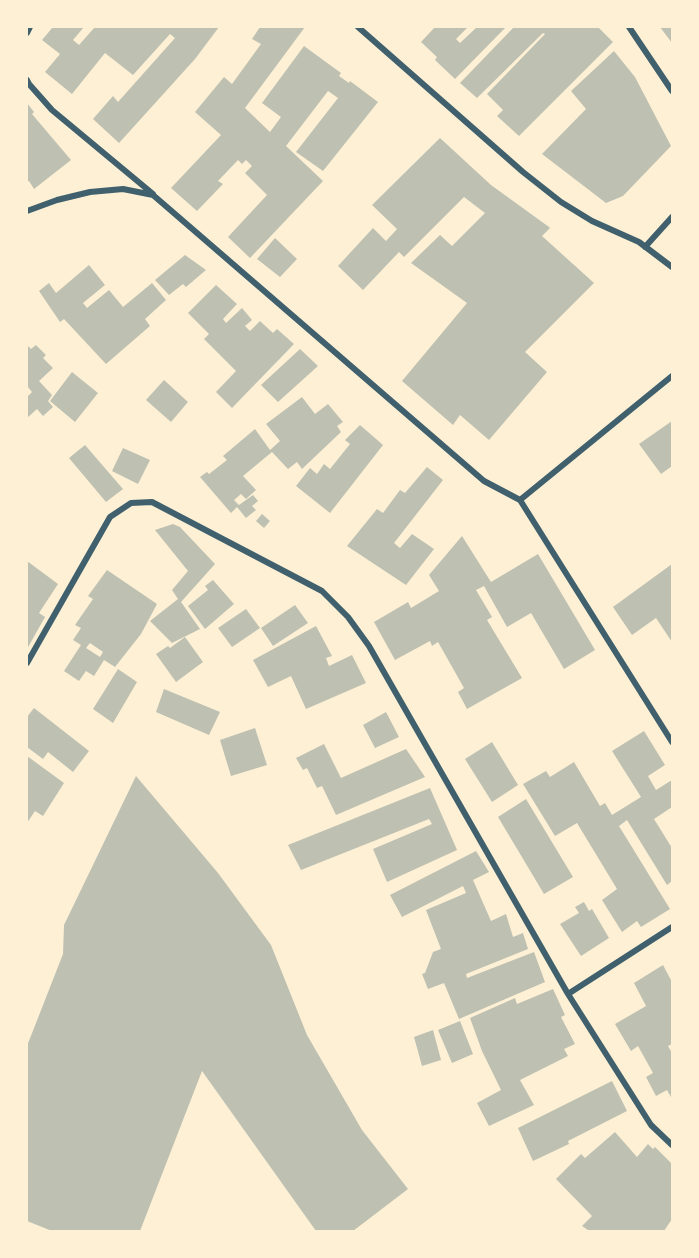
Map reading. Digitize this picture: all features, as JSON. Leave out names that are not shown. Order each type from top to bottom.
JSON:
[{"type":"street","points":[[27,33],[30,27]]},
{"type":"street","points":[[358,27],[523,172],[561,202],[592,221],[639,242],[672,267]]},
{"type":"street","points":[[629,27],[672,91]]},
{"type":"street","points":[[27,80],[52,110],[484,481],[520,500],[672,742]]},
{"type":"street","points":[[27,211],[57,200],[90,192],[123,189],[153,195]]},
{"type":"street","points":[[645,247],[672,217]]},
{"type":"street","points":[[520,500],[672,376]]},
{"type":"street","points":[[27,663],[110,517],[131,503],[152,502],[322,591],[348,616],[369,646],[568,994],[651,1125],[672,1145]]},
{"type":"street","points":[[568,994],[672,927]]},
{"type":"building","points":[[53,27],[84,27],[73,40],[79,45],[95,27],[219,27],[195,59],[119,143],[93,119],[113,96],[118,102],[175,38],[170,34],[133,75],[105,53],[72,94],[45,72],[60,54],[42,40]]},
{"type":"building","points":[[260,27],[305,27],[245,108],[270,132],[281,117],[262,103],[304,46],[341,73],[339,76],[349,83],[350,81],[378,102],[323,171],[296,152],[338,98],[328,91],[286,146],[323,181],[250,258],[228,237],[267,195],[245,173],[252,166],[246,160],[242,164],[238,160],[218,181],[223,184],[197,211],[171,188],[221,135],[195,112],[224,77],[232,84],[261,44],[252,39]]},
{"type":"building","points":[[435,27],[468,27],[456,39],[460,43],[477,27],[506,27],[455,79],[435,60],[437,57],[421,42]]},
{"type":"building","points":[[514,27],[598,27],[613,42],[519,136],[497,116],[503,110],[487,94],[545,34],[543,33],[477,98],[460,83]]},
{"type":"building","points":[[660,27],[672,27],[672,43]]},
{"type":"building","points":[[614,51],[635,77],[671,146],[623,196],[606,203],[542,154],[586,109],[571,91]]},
{"type":"building","points":[[27,103],[34,112],[32,114],[71,160],[34,189],[29,181],[27,182]]},
{"type":"building","points":[[440,138],[491,185],[549,227],[542,236],[594,283],[525,352],[547,372],[489,440],[460,415],[453,425],[402,381],[467,303],[411,263],[440,235],[452,246],[485,213],[464,197],[404,257],[399,252],[363,290],[338,266],[373,228],[386,241],[397,229],[372,205]]},
{"type":"building","points":[[275,238],[297,259],[280,277],[257,259]]},
{"type":"building","points":[[185,255],[206,270],[186,287],[183,284],[169,295],[155,280]]},
{"type":"building","points":[[89,265],[105,285],[83,303],[87,308],[109,290],[123,307],[152,283],[166,300],[145,319],[150,326],[106,364],[64,319],[60,322],[39,291],[49,283],[56,293]]},
{"type":"building","points":[[216,285],[237,304],[223,319],[226,323],[242,308],[252,320],[245,326],[250,331],[260,321],[273,333],[277,329],[294,344],[232,408],[216,392],[236,371],[204,339],[209,334],[188,313]]},
{"type":"building","points":[[27,345],[31,349],[36,345],[46,355],[43,358],[53,368],[39,381],[52,395],[48,401],[53,407],[43,416],[37,409],[27,418],[27,397],[32,392],[27,386]]},
{"type":"building","points":[[300,349],[318,366],[278,402],[261,385]]},
{"type":"building","points":[[72,372],[98,393],[75,422],[50,401]]},
{"type":"building","points":[[164,380],[188,402],[171,422],[146,400]]},
{"type":"building","points":[[302,397],[315,414],[328,404],[343,422],[337,426],[341,432],[302,469],[297,462],[288,469],[272,452],[243,476],[256,490],[246,499],[241,494],[234,500],[239,505],[253,495],[258,501],[252,506],[256,510],[246,518],[237,507],[231,513],[200,477],[207,472],[209,474],[227,460],[223,456],[255,429],[270,450],[280,441],[266,424]]},
{"type":"building","points":[[672,421],[672,466],[661,474],[639,444]]},
{"type":"building","points":[[360,425],[383,445],[330,513],[296,486],[310,468],[317,474],[324,464],[330,469],[350,444],[345,440]]},
{"type":"building","points":[[85,445],[123,489],[106,502],[69,458]]},
{"type":"building","points":[[123,448],[150,460],[138,484],[112,471]]},
{"type":"building","points":[[427,467],[443,480],[394,543],[400,548],[412,534],[434,549],[406,585],[347,546],[377,509],[383,513],[400,490],[405,493]]},
{"type":"building","points":[[262,514],[270,521],[264,528],[256,521]]},
{"type":"building","points":[[173,524],[180,527],[215,564],[181,602],[200,629],[172,643],[150,621],[178,599],[172,590],[188,571],[155,530]]},
{"type":"building","points":[[462,536],[491,582],[538,554],[595,650],[564,669],[531,613],[507,627],[484,586],[476,590],[492,617],[487,620],[522,678],[467,709],[458,692],[464,688],[438,642],[432,646],[430,641],[395,660],[374,622],[408,602],[411,608],[439,591],[429,575]]},
{"type":"building","points":[[27,561],[58,584],[39,613],[45,617],[27,649]]},
{"type":"building","points":[[672,564],[672,642],[656,618],[632,635],[613,607]]},
{"type":"building","points":[[107,570],[157,604],[141,634],[115,667],[104,660],[94,676],[86,671],[79,681],[64,671],[81,645],[73,640],[81,628],[75,625],[93,599],[88,596]],"holes":[[[90,643],[103,652],[100,657],[86,648]]]},
{"type":"building","points":[[213,580],[234,604],[205,629],[188,606],[208,590],[205,586]]},
{"type":"building","points":[[295,605],[308,623],[273,646],[261,628]]},
{"type":"building","points":[[246,609],[260,628],[232,647],[218,628]]},
{"type":"building","points":[[316,626],[332,656],[326,658],[329,666],[352,655],[366,683],[306,709],[291,676],[268,687],[253,660]]},
{"type":"building","points":[[185,637],[203,662],[176,682],[156,654],[168,646],[170,648]]},
{"type":"building","points":[[118,669],[137,682],[113,723],[93,709]]},
{"type":"building","points":[[164,689],[220,712],[209,735],[156,712]]},
{"type":"building","points":[[34,708],[89,751],[73,772],[48,752],[43,759],[27,747],[27,717]]},
{"type":"building","points":[[386,712],[399,737],[375,748],[363,725]]},
{"type":"building","points":[[255,728],[267,765],[231,776],[220,740]]},
{"type":"building","points":[[644,731],[665,765],[648,776],[656,790],[672,780],[672,807],[654,819],[672,848],[672,881],[667,885],[627,820],[619,826],[670,909],[641,927],[637,921],[622,932],[602,900],[617,889],[577,823],[555,836],[523,784],[546,771],[550,777],[574,762],[600,806],[605,803],[612,815],[641,797],[612,751]]},
{"type":"building","points":[[492,742],[518,785],[492,802],[465,759]]},
{"type":"building","points":[[324,744],[341,778],[406,749],[425,777],[336,815],[322,786],[317,788],[307,768],[303,770],[296,758]]},
{"type":"building","points":[[27,756],[64,783],[43,816],[35,811],[27,823]]},
{"type":"building","points":[[136,776],[218,873],[271,945],[307,1035],[362,1130],[408,1189],[353,1231],[316,1231],[202,1071],[140,1231],[52,1231],[27,1221],[27,1046],[63,954],[64,925]]},
{"type":"building","points":[[430,788],[457,850],[387,882],[373,849],[432,824],[429,819],[301,870],[288,845]]},
{"type":"building","points":[[526,799],[573,877],[544,894],[498,817]]},
{"type":"building","points":[[476,851],[489,872],[473,880],[491,921],[506,914],[513,937],[523,933],[528,949],[466,974],[467,978],[534,952],[545,982],[459,1019],[444,983],[428,989],[422,974],[425,973],[433,952],[441,949],[426,910],[466,893],[463,886],[402,917],[390,895]]},
{"type":"building","points":[[584,902],[589,911],[592,909],[609,938],[581,956],[560,924],[579,913],[575,907]]},
{"type":"building","points":[[663,965],[672,982],[672,1044],[668,1046],[672,1053],[672,1099],[667,1090],[656,1096],[646,1077],[653,1073],[638,1046],[631,1051],[615,1024],[646,1006],[634,983]]},
{"type":"building","points":[[553,989],[565,1015],[561,1017],[575,1044],[564,1049],[568,1056],[520,1080],[534,1105],[489,1126],[477,1103],[501,1090],[482,1051],[470,1018],[515,998],[517,1004]]},
{"type":"building","points":[[460,1021],[473,1054],[452,1063],[438,1030]]},
{"type":"building","points":[[433,1030],[441,1060],[422,1066],[414,1037]]},
{"type":"building","points":[[612,1081],[627,1111],[568,1141],[569,1144],[533,1161],[518,1128]]},
{"type":"building","points":[[615,1132],[637,1157],[648,1144],[653,1149],[655,1147],[672,1164],[672,1219],[664,1231],[587,1231],[582,1226],[592,1216],[556,1179],[581,1154],[585,1158]]}]
